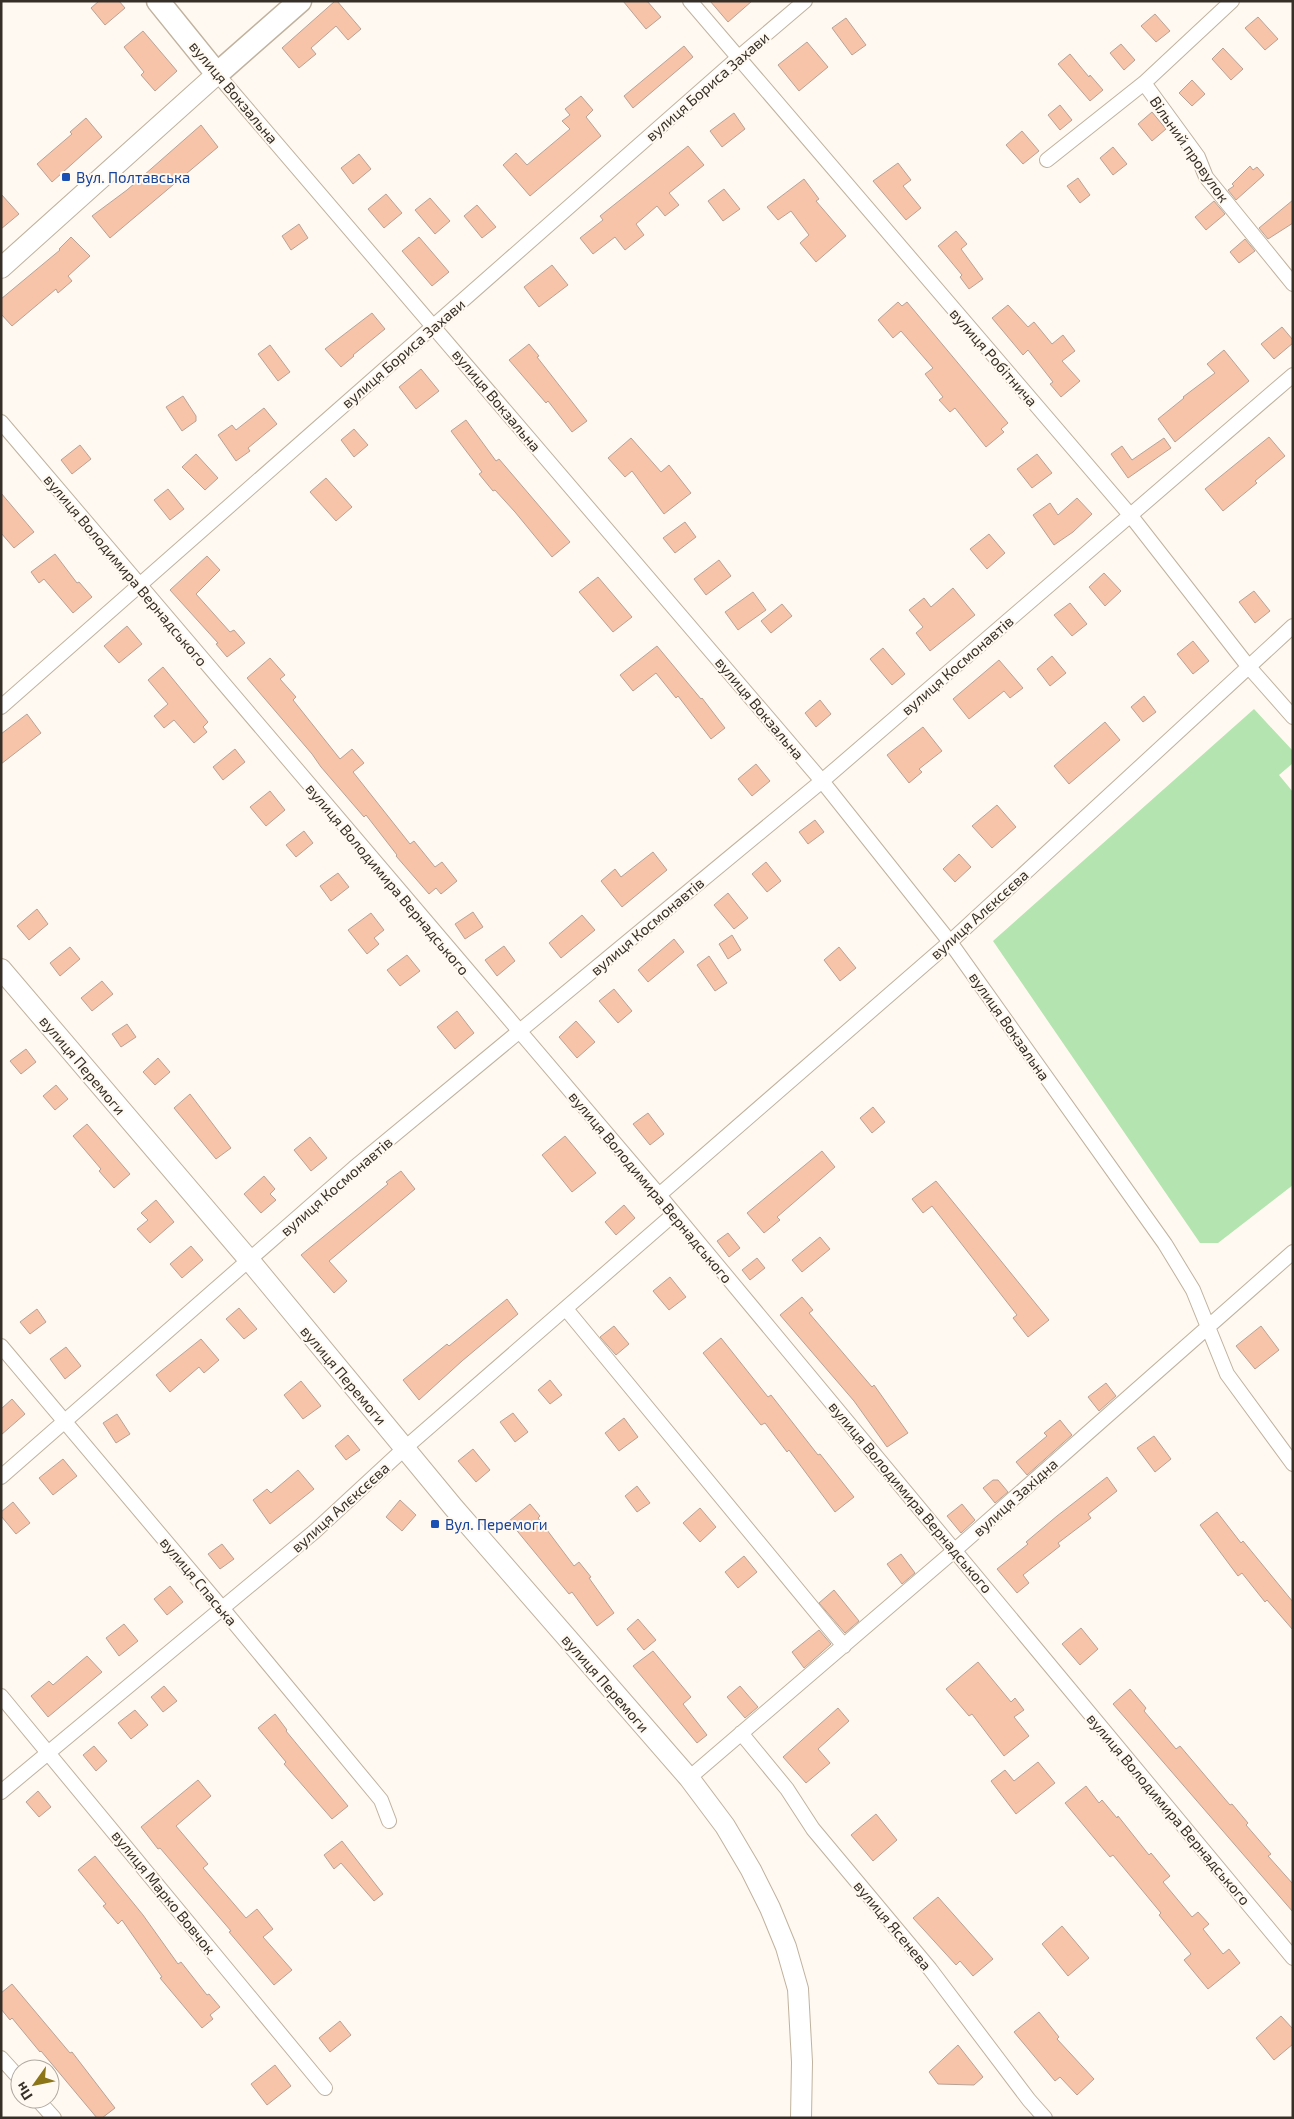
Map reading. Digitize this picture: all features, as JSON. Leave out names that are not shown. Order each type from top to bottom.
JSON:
[{"type":"main road","name":"вулиця Вокзальна","points":[[158,1],[218,74]]},
{"type":"main road","points":[[1,268],[300,1]]},
{"type":"main road","name":"вулиця Перемоги","points":[[1,969],[250,1261],[454,1508],[690,1778],[725,1826],[751,1870],[770,1908],[786,1948],[798,1989],[802,2062],[801,2118]]},
{"type":"street","name":"вулиця Робітнича","points":[[690,1],[1131,516],[1248,666],[1293,717]]},
{"type":"street","name":"вулиця Бориса Захави","points":[[1,707],[805,1]]},
{"type":"street","name":"Вільний провулок","points":[[1047,160],[1144,83],[1232,1]]},
{"type":"street","name":"вулиця Вокзальна","points":[[218,74],[822,781],[950,942],[1165,1244],[1193,1290],[1227,1374],[1293,1464]]},
{"type":"street","name":"Вільний провулок","points":[[1144,83],[1198,157],[1206,177],[1293,284]]},
{"type":"street","name":"вулиця Космонавтів","points":[[1,1477],[354,1168],[822,781],[1293,375]]},
{"type":"street","name":"вулиця Володимира Вернадського","points":[[1,422],[519,1033],[659,1195],[1293,1958]]},
{"type":"street","name":"вулиця Алєксєєва","points":[[659,1195],[950,942],[1293,626]]},
{"type":"street","name":"вулиця Алєксєєва","points":[[1,1792],[314,1532],[405,1448],[674,1214]]},
{"type":"street","name":"вулиця Західна","points":[[690,1778],[955,1550],[1293,1252]]},
{"type":"street","points":[[566,1309],[844,1646]]},
{"type":"street","name":"вулиця Спаська","points":[[1,1346],[381,1800],[389,1821]]},
{"type":"street","name":"вулиця Марко Вовчок","points":[[1,1696],[50,1753],[324,2088]]},
{"type":"street","name":"вулиця Ясенева","points":[[741,1733],[787,1789],[813,1829],[930,1969],[1029,2100],[1045,2118]]},
{"type":"street","points":[[1,2058],[10,2068]]},
{"type":"street","points":[[1028,2118],[1029,2100]]},
{"type":"green space","points":[[1254,709],[1293,751],[1293,763],[1279,775],[1293,792],[1293,1185],[1218,1243],[1200,1243],[993,941]]},
{"type":"building","points":[[99,1],[119,1],[125,8],[105,25],[91,8]]},
{"type":"building","points":[[335,1],[361,29],[348,40],[336,26],[311,48],[316,54],[299,68],[282,48]]},
{"type":"building","points":[[623,1],[647,1],[661,17],[646,29]]},
{"type":"building","points":[[710,1],[752,1],[728,22]]},
{"type":"building","points":[[1155,14],[1170,31],[1156,42],[1141,26]]},
{"type":"building","points":[[1258,17],[1278,39],[1265,50],[1245,28]]},
{"type":"building","points":[[846,18],[866,45],[852,55],[832,28]]},
{"type":"building","points":[[143,31],[177,71],[155,91],[141,75],[144,72],[124,47]]},
{"type":"building","points":[[807,42],[828,67],[799,91],[778,65]]},
{"type":"building","points":[[1121,44],[1135,60],[1124,70],[1110,53]]},
{"type":"building","points":[[684,46],[693,57],[633,108],[624,96]]},
{"type":"building","points":[[1223,48],[1243,69],[1231,80],[1212,59]]},
{"type":"building","points":[[1070,54],[1089,77],[1090,75],[1103,90],[1090,101],[1058,64]]},
{"type":"building","points":[[1192,80],[1205,94],[1192,106],[1179,93]]},
{"type":"building","points":[[581,96],[593,110],[586,117],[601,136],[530,196],[503,165],[516,153],[527,165],[570,129],[562,121],[570,115],[565,109]]},
{"type":"building","points":[[1060,105],[1072,120],[1060,130],[1048,115]]},
{"type":"building","points":[[1152,112],[1166,129],[1152,141],[1138,124]]},
{"type":"building","points":[[734,113],[745,129],[722,147],[710,131]]},
{"type":"building","points":[[86,118],[102,137],[52,182],[37,164],[72,134],[70,132]]},
{"type":"building","points":[[201,125],[218,147],[110,238],[92,216],[127,190]]},
{"type":"building","points":[[1022,131],[1039,151],[1023,164],[1006,145]]},
{"type":"building","points":[[688,146],[704,165],[669,193],[679,205],[665,216],[657,206],[636,224],[644,235],[625,250],[615,237],[593,254],[580,238],[603,220],[600,216]]},
{"type":"building","points":[[1113,147],[1127,164],[1113,175],[1100,158]]},
{"type":"building","points":[[359,154],[371,169],[353,184],[341,168]]},
{"type":"building","points":[[898,163],[911,180],[903,186],[921,208],[906,220],[873,181]]},
{"type":"building","points":[[1250,166],[1253,170],[1257,167],[1264,175],[1236,200],[1228,190],[1234,186],[1232,184]]},
{"type":"building","points":[[1078,178],[1090,195],[1080,203],[1067,186]]},
{"type":"building","points":[[804,179],[819,199],[816,201],[846,236],[816,262],[800,243],[809,235],[791,211],[778,220],[767,207]]},
{"type":"building","points":[[724,189],[740,209],[723,221],[708,201]]},
{"type":"building","points":[[1,194],[19,214],[1,229]]},
{"type":"building","points":[[386,194],[402,213],[384,228],[368,209]]},
{"type":"building","points":[[430,198],[450,221],[435,234],[415,210]]},
{"type":"building","points":[[1293,200],[1293,223],[1268,239],[1259,228]]},
{"type":"building","points":[[1214,201],[1225,214],[1206,230],[1195,217]]},
{"type":"building","points":[[477,205],[496,227],[482,238],[464,216]]},
{"type":"building","points":[[299,224],[308,238],[291,250],[282,236]]},
{"type":"building","points":[[956,231],[967,244],[961,249],[983,279],[969,289],[960,277],[962,275],[938,246]]},
{"type":"building","points":[[71,237],[90,256],[68,276],[72,281],[58,293],[56,289],[12,326],[1,314],[1,299],[60,250]]},
{"type":"building","points":[[419,237],[449,272],[432,286],[402,251]]},
{"type":"building","points":[[1245,239],[1255,251],[1239,263],[1230,252]]},
{"type":"building","points":[[552,265],[568,285],[539,307],[524,287]]},
{"type":"building","points":[[898,302],[902,306],[907,302],[1008,423],[1001,429],[1004,432],[986,447],[955,408],[950,412],[939,400],[943,397],[925,374],[933,368],[901,331],[893,338],[878,320]]},
{"type":"building","points":[[1008,305],[1028,327],[1034,322],[1052,344],[1063,335],[1075,351],[1062,361],[1080,381],[1061,397],[1050,384],[1053,382],[1028,350],[1023,355],[992,318]]},
{"type":"building","points":[[372,313],[385,329],[341,367],[325,349]]},
{"type":"building","points":[[1282,327],[1293,340],[1293,343],[1274,359],[1261,344]]},
{"type":"building","points":[[529,344],[587,421],[572,432],[548,401],[546,403],[509,360]]},
{"type":"building","points":[[270,345],[290,372],[278,381],[258,354]]},
{"type":"building","points":[[1224,350],[1249,381],[1175,442],[1158,419],[1215,373],[1207,364]]},
{"type":"building","points":[[421,369],[439,391],[416,409],[399,387]]},
{"type":"building","points":[[183,396],[196,416],[196,421],[182,431],[166,407]]},
{"type":"building","points":[[264,408],[277,424],[248,448],[250,451],[236,461],[218,435],[232,425],[236,430]]},
{"type":"building","points":[[466,420],[496,461],[499,459],[570,542],[552,557],[515,512],[495,490],[493,491],[479,474],[482,472],[451,431]]},
{"type":"building","points":[[354,429],[368,445],[354,457],[341,440]]},
{"type":"building","points":[[1269,437],[1285,456],[1255,481],[1257,483],[1223,511],[1205,489]]},
{"type":"building","points":[[631,438],[661,472],[669,465],[691,493],[664,514],[632,471],[625,477],[608,458]]},
{"type":"building","points":[[1164,438],[1171,448],[1128,478],[1111,454],[1122,446],[1132,460]]},
{"type":"building","points":[[80,445],[91,459],[72,474],[61,460]]},
{"type":"building","points":[[196,454],[218,478],[205,490],[182,467]]},
{"type":"building","points":[[1037,454],[1052,473],[1032,488],[1017,469]]},
{"type":"building","points":[[326,478],[352,507],[336,521],[310,492]]},
{"type":"building","points":[[168,489],[184,509],[170,520],[154,500]]},
{"type":"building","points":[[1,493],[34,532],[14,548],[1,533]]},
{"type":"building","points":[[1077,498],[1092,514],[1073,532],[1054,545],[1033,515],[1050,503],[1058,515]]},
{"type":"building","points":[[685,522],[696,537],[675,553],[663,538]]},
{"type":"building","points":[[989,534],[1005,553],[987,569],[970,549]]},
{"type":"building","points":[[55,554],[77,583],[79,582],[92,597],[73,613],[44,579],[39,583],[31,572]]},
{"type":"building","points":[[207,556],[220,570],[196,594],[230,632],[234,630],[245,643],[227,657],[216,644],[218,643],[170,590]]},
{"type":"building","points":[[719,560],[731,576],[706,595],[694,579]]},
{"type":"building","points":[[1104,573],[1121,591],[1105,606],[1089,587]]},
{"type":"building","points":[[598,577],[632,617],[613,632],[579,592]]},
{"type":"building","points":[[953,588],[975,615],[930,651],[916,633],[923,627],[909,610],[924,598],[931,607]]},
{"type":"building","points":[[1254,591],[1270,611],[1255,623],[1239,602]]},
{"type":"building","points":[[753,592],[766,610],[738,630],[725,612]]},
{"type":"building","points":[[1070,603],[1087,624],[1072,636],[1054,615]]},
{"type":"building","points":[[782,604],[792,616],[771,633],[761,621]]},
{"type":"building","points":[[127,626],[142,644],[119,663],[104,646]]},
{"type":"building","points":[[1193,641],[1209,661],[1193,674],[1177,654]]},
{"type":"building","points":[[657,646],[725,728],[711,739],[678,696],[676,698],[656,673],[633,691],[620,675]]},
{"type":"building","points":[[883,648],[905,674],[892,685],[870,659]]},
{"type":"building","points":[[1052,656],[1066,673],[1050,686],[1037,669]]},
{"type":"building","points":[[270,658],[285,675],[280,679],[296,697],[293,700],[340,759],[352,749],[364,763],[353,772],[410,844],[414,841],[435,867],[442,862],[457,881],[441,894],[436,888],[429,894],[396,856],[366,815],[364,817],[247,678]]},
{"type":"building","points":[[999,660],[1023,688],[1010,698],[1004,691],[969,719],[953,699]]},
{"type":"building","points":[[163,667],[208,722],[203,727],[207,732],[194,743],[174,720],[164,728],[154,716],[168,704],[148,680]]},
{"type":"building","points":[[1144,696],[1156,712],[1143,722],[1131,707]]},
{"type":"building","points":[[820,700],[831,714],[816,727],[805,713]]},
{"type":"building","points":[[27,714],[41,733],[1,764],[1,734]]},
{"type":"building","points":[[1105,722],[1120,740],[1069,784],[1054,766]]},
{"type":"building","points":[[923,727],[942,751],[919,769],[922,772],[909,783],[887,755]]},
{"type":"building","points":[[235,749],[245,762],[223,780],[213,767]]},
{"type":"building","points":[[756,764],[770,781],[752,796],[738,779]]},
{"type":"building","points":[[270,791],[285,810],[266,826],[250,807]]},
{"type":"building","points":[[997,805],[1016,827],[992,848],[972,826]]},
{"type":"building","points":[[815,820],[824,832],[808,844],[799,832]]},
{"type":"building","points":[[304,831],[313,843],[296,857],[286,845]]},
{"type":"building","points":[[653,852],[667,870],[622,907],[601,881],[615,869],[621,877]]},
{"type":"building","points":[[959,854],[971,867],[955,882],[943,869]]},
{"type":"building","points":[[766,862],[781,881],[767,892],[752,874]]},
{"type":"building","points":[[338,873],[349,887],[331,901],[320,886]]},
{"type":"building","points":[[728,893],[748,918],[734,929],[714,905]]},
{"type":"building","points":[[37,909],[48,924],[29,940],[17,926]]},
{"type":"building","points":[[473,912],[483,927],[465,939],[455,924]]},
{"type":"building","points":[[371,913],[384,930],[374,938],[379,944],[367,954],[348,930]]},
{"type":"building","points":[[582,915],[595,930],[561,958],[549,943]]},
{"type":"building","points":[[732,935],[741,950],[728,959],[719,944]]},
{"type":"building","points":[[674,939],[684,952],[648,982],[638,970]]},
{"type":"building","points":[[504,946],[515,961],[497,976],[485,960]]},
{"type":"building","points":[[70,947],[80,959],[60,976],[50,963]]},
{"type":"building","points":[[839,947],[856,968],[840,981],[824,960]]},
{"type":"building","points":[[407,955],[420,971],[400,986],[387,970]]},
{"type":"building","points":[[709,956],[727,983],[715,991],[697,965]]},
{"type":"building","points":[[102,981],[113,994],[92,1011],[81,998]]},
{"type":"building","points":[[614,989],[632,1011],[618,1023],[599,1001]]},
{"type":"building","points":[[457,1011],[474,1033],[455,1049],[437,1027]]},
{"type":"building","points":[[576,1021],[595,1042],[577,1058],[559,1037]]},
{"type":"building","points":[[127,1024],[136,1037],[121,1047],[112,1034]]},
{"type":"building","points":[[26,1049],[36,1062],[21,1074],[10,1061]]},
{"type":"building","points":[[158,1058],[170,1072],[155,1085],[143,1072]]},
{"type":"building","points":[[56,1085],[68,1099],[55,1110],[43,1096]]},
{"type":"building","points":[[190,1094],[231,1148],[216,1159],[174,1108]]},
{"type":"building","points":[[873,1107],[885,1122],[872,1133],[860,1118]]},
{"type":"building","points":[[648,1113],[664,1134],[650,1145],[633,1124]]},
{"type":"building","points":[[87,1124],[130,1174],[114,1188],[99,1171],[101,1169],[73,1136]]},
{"type":"building","points":[[565,1136],[596,1173],[572,1192],[542,1155]]},
{"type":"building","points":[[310,1137],[327,1158],[311,1171],[294,1150]]},
{"type":"building","points":[[822,1151],[835,1167],[777,1217],[780,1220],[764,1233],[747,1213]]},
{"type":"building","points":[[401,1171],[415,1189],[329,1261],[347,1281],[334,1293],[301,1255],[388,1184],[386,1182]]},
{"type":"building","points":[[264,1176],[275,1189],[270,1194],[276,1200],[261,1213],[244,1194]]},
{"type":"building","points":[[936,1181],[1049,1320],[1028,1337],[1013,1318],[1017,1315],[932,1206],[923,1213],[912,1199]]},
{"type":"building","points":[[156,1200],[174,1222],[150,1243],[137,1229],[148,1220],[141,1213]]},
{"type":"building","points":[[624,1205],[635,1218],[616,1235],[605,1222]]},
{"type":"building","points":[[728,1233],[740,1248],[729,1257],[717,1241]]},
{"type":"building","points":[[820,1237],[830,1249],[802,1272],[792,1260]]},
{"type":"building","points":[[191,1246],[203,1260],[182,1278],[170,1264]]},
{"type":"building","points":[[757,1258],[765,1268],[750,1280],[742,1270]]},
{"type":"building","points":[[670,1277],[686,1297],[669,1310],[653,1291]]},
{"type":"building","points":[[802,1297],[813,1310],[809,1313],[872,1387],[874,1385],[908,1433],[887,1447],[854,1401],[780,1315]]},
{"type":"building","points":[[507,1299],[518,1314],[419,1400],[403,1380]]},
{"type":"building","points":[[239,1308],[257,1329],[244,1339],[226,1319]]},
{"type":"building","points":[[37,1309],[46,1322],[30,1334],[20,1322]]},
{"type":"building","points":[[614,1326],[629,1344],[616,1355],[600,1337]]},
{"type":"building","points":[[1261,1326],[1279,1350],[1255,1369],[1236,1346]]},
{"type":"building","points":[[721,1338],[768,1397],[771,1395],[854,1497],[835,1512],[789,1450],[787,1452],[765,1423],[761,1425],[703,1353]]},
{"type":"building","points":[[201,1339],[219,1360],[204,1373],[199,1367],[170,1392],[156,1375]]},
{"type":"building","points":[[66,1347],[81,1366],[65,1379],[50,1359]]},
{"type":"building","points":[[550,1380],[562,1395],[550,1404],[538,1390]]},
{"type":"building","points":[[301,1381],[321,1406],[303,1419],[284,1395]]},
{"type":"building","points":[[1106,1383],[1116,1396],[1099,1411],[1088,1397]]},
{"type":"building","points":[[12,1399],[25,1414],[1,1435],[1,1409]]},
{"type":"building","points":[[513,1413],[528,1432],[515,1442],[500,1422]]},
{"type":"building","points":[[117,1414],[130,1434],[116,1443],[103,1423]]},
{"type":"building","points":[[624,1418],[638,1437],[619,1451],[605,1433]]},
{"type":"building","points":[[1060,1420],[1072,1435],[1027,1475],[1016,1462],[1047,1436],[1044,1433]]},
{"type":"building","points":[[348,1435],[360,1450],[346,1460],[335,1446]]},
{"type":"building","points":[[1154,1436],[1171,1459],[1155,1472],[1137,1448]]},
{"type":"building","points":[[473,1449],[490,1470],[476,1482],[458,1461]]},
{"type":"building","points":[[63,1459],[77,1476],[53,1495],[39,1478]]},
{"type":"building","points":[[298,1470],[314,1489],[270,1524],[253,1500],[267,1489],[271,1493]]},
{"type":"building","points":[[1107,1477],[1117,1491],[1088,1514],[1091,1518],[1058,1543],[1060,1546],[1023,1575],[1029,1583],[1017,1593],[997,1569],[1028,1544],[1026,1542],[1057,1516]]},
{"type":"building","points":[[993,1480],[998,1480],[1008,1492],[995,1503],[983,1488]]},
{"type":"building","points":[[637,1486],[650,1503],[637,1512],[625,1496]]},
{"type":"building","points":[[400,1500],[416,1515],[402,1531],[386,1517]]},
{"type":"building","points":[[13,1502],[30,1523],[16,1534],[1,1516],[1,1512]]},
{"type":"building","points":[[530,1504],[540,1516],[538,1518],[574,1566],[579,1562],[591,1577],[589,1578],[614,1613],[597,1626],[572,1592],[569,1594],[509,1521]]},
{"type":"building","points":[[962,1504],[975,1520],[961,1533],[947,1516]]},
{"type":"building","points":[[700,1508],[716,1527],[700,1542],[683,1523]]},
{"type":"building","points":[[1217,1512],[1241,1543],[1243,1541],[1293,1602],[1293,1630],[1267,1600],[1265,1602],[1242,1573],[1238,1576],[1200,1525]]},
{"type":"building","points":[[222,1544],[234,1559],[220,1569],[208,1554]]},
{"type":"building","points":[[901,1554],[915,1573],[902,1584],[887,1564]]},
{"type":"building","points":[[744,1556],[757,1572],[738,1588],[725,1572]]},
{"type":"building","points":[[170,1586],[183,1602],[167,1615],[154,1599]]},
{"type":"building","points":[[834,1590],[859,1621],[845,1633],[819,1603]]},
{"type":"building","points":[[638,1619],[656,1640],[644,1650],[627,1629]]},
{"type":"building","points":[[124,1624],[138,1641],[119,1656],[106,1638]]},
{"type":"building","points":[[1081,1628],[1098,1649],[1080,1665],[1062,1644]]},
{"type":"building","points":[[819,1630],[831,1644],[804,1668],[792,1652]]},
{"type":"building","points":[[653,1651],[691,1697],[683,1704],[707,1735],[697,1743],[633,1666]]},
{"type":"building","points":[[87,1656],[102,1672],[48,1717],[31,1696],[49,1681],[53,1685]]},
{"type":"building","points":[[978,1662],[1011,1702],[1015,1698],[1024,1710],[1014,1717],[1029,1736],[1004,1756],[972,1714],[969,1716],[946,1689]]},
{"type":"building","points":[[164,1686],[177,1701],[163,1712],[151,1697]]},
{"type":"building","points":[[740,1686],[758,1707],[745,1718],[727,1697]]},
{"type":"building","points":[[1130,1689],[1146,1708],[1144,1711],[1176,1749],[1180,1746],[1230,1805],[1232,1804],[1248,1823],[1246,1825],[1271,1854],[1268,1856],[1293,1884],[1293,1912],[1113,1704]]},
{"type":"building","points":[[838,1708],[849,1721],[818,1749],[830,1763],[806,1783],[783,1757]]},
{"type":"building","points":[[135,1710],[148,1725],[131,1739],[118,1723]]},
{"type":"building","points":[[275,1714],[286,1731],[348,1806],[332,1819],[284,1764],[286,1762],[258,1728]]},
{"type":"building","points":[[94,1746],[107,1761],[96,1771],[83,1755]]},
{"type":"building","points":[[1038,1762],[1055,1783],[1016,1814],[991,1781],[1005,1770],[1014,1781]]},
{"type":"building","points":[[198,1780],[211,1796],[176,1826],[208,1864],[203,1868],[246,1918],[257,1909],[273,1929],[263,1937],[292,1970],[274,1985],[229,1932],[231,1931],[160,1848],[158,1849],[141,1827]]},
{"type":"building","points":[[1086,1786],[1099,1803],[1102,1800],[1117,1818],[1118,1816],[1149,1855],[1151,1853],[1170,1876],[1163,1882],[1192,1917],[1198,1912],[1209,1924],[1203,1929],[1223,1954],[1229,1949],[1240,1963],[1208,1989],[1184,1960],[1191,1954],[1159,1915],[1161,1913],[1113,1855],[1110,1857],[1065,1803]]},
{"type":"building","points":[[38,1791],[51,1807],[39,1817],[26,1802]]},
{"type":"building","points":[[876,1814],[897,1840],[873,1861],[851,1835]]},
{"type":"building","points":[[342,1841],[383,1894],[374,1901],[341,1863],[334,1869],[324,1855]]},
{"type":"building","points":[[95,1856],[143,1915],[178,1964],[181,1962],[207,1995],[209,1994],[220,2007],[210,2015],[213,2019],[202,2028],[160,1978],[162,1977],[122,1920],[118,1924],[103,1906],[106,1904],[78,1870]]},
{"type":"building","points":[[938,1897],[993,1959],[973,1976],[960,1961],[956,1965],[913,1918]]},
{"type":"building","points":[[1062,1926],[1089,1958],[1068,1976],[1042,1944]]},
{"type":"building","points":[[12,1984],[70,2053],[72,2052],[115,2108],[102,2118],[97,2118],[60,2074],[60,2059],[48,2059],[12,2018],[10,2020],[1,2009],[1,1993]]},
{"type":"building","points":[[1039,2012],[1059,2037],[1057,2039],[1094,2079],[1077,2095],[1060,2077],[1055,2081],[1014,2032]]},
{"type":"building","points":[[1281,2016],[1293,2029],[1293,2044],[1274,2060],[1256,2038]]},
{"type":"building","points":[[340,2021],[351,2035],[330,2052],[319,2038]]},
{"type":"building","points":[[958,2045],[983,2077],[974,2085],[938,2084],[929,2072]]},
{"type":"building","points":[[275,2065],[291,2086],[267,2105],[251,2084]]},
{"type":"place","name":"Вул. Полтавська","points":[[66,177]]},
{"type":"place","name":"Вул. Перемоги","points":[[435,1524]]}]
